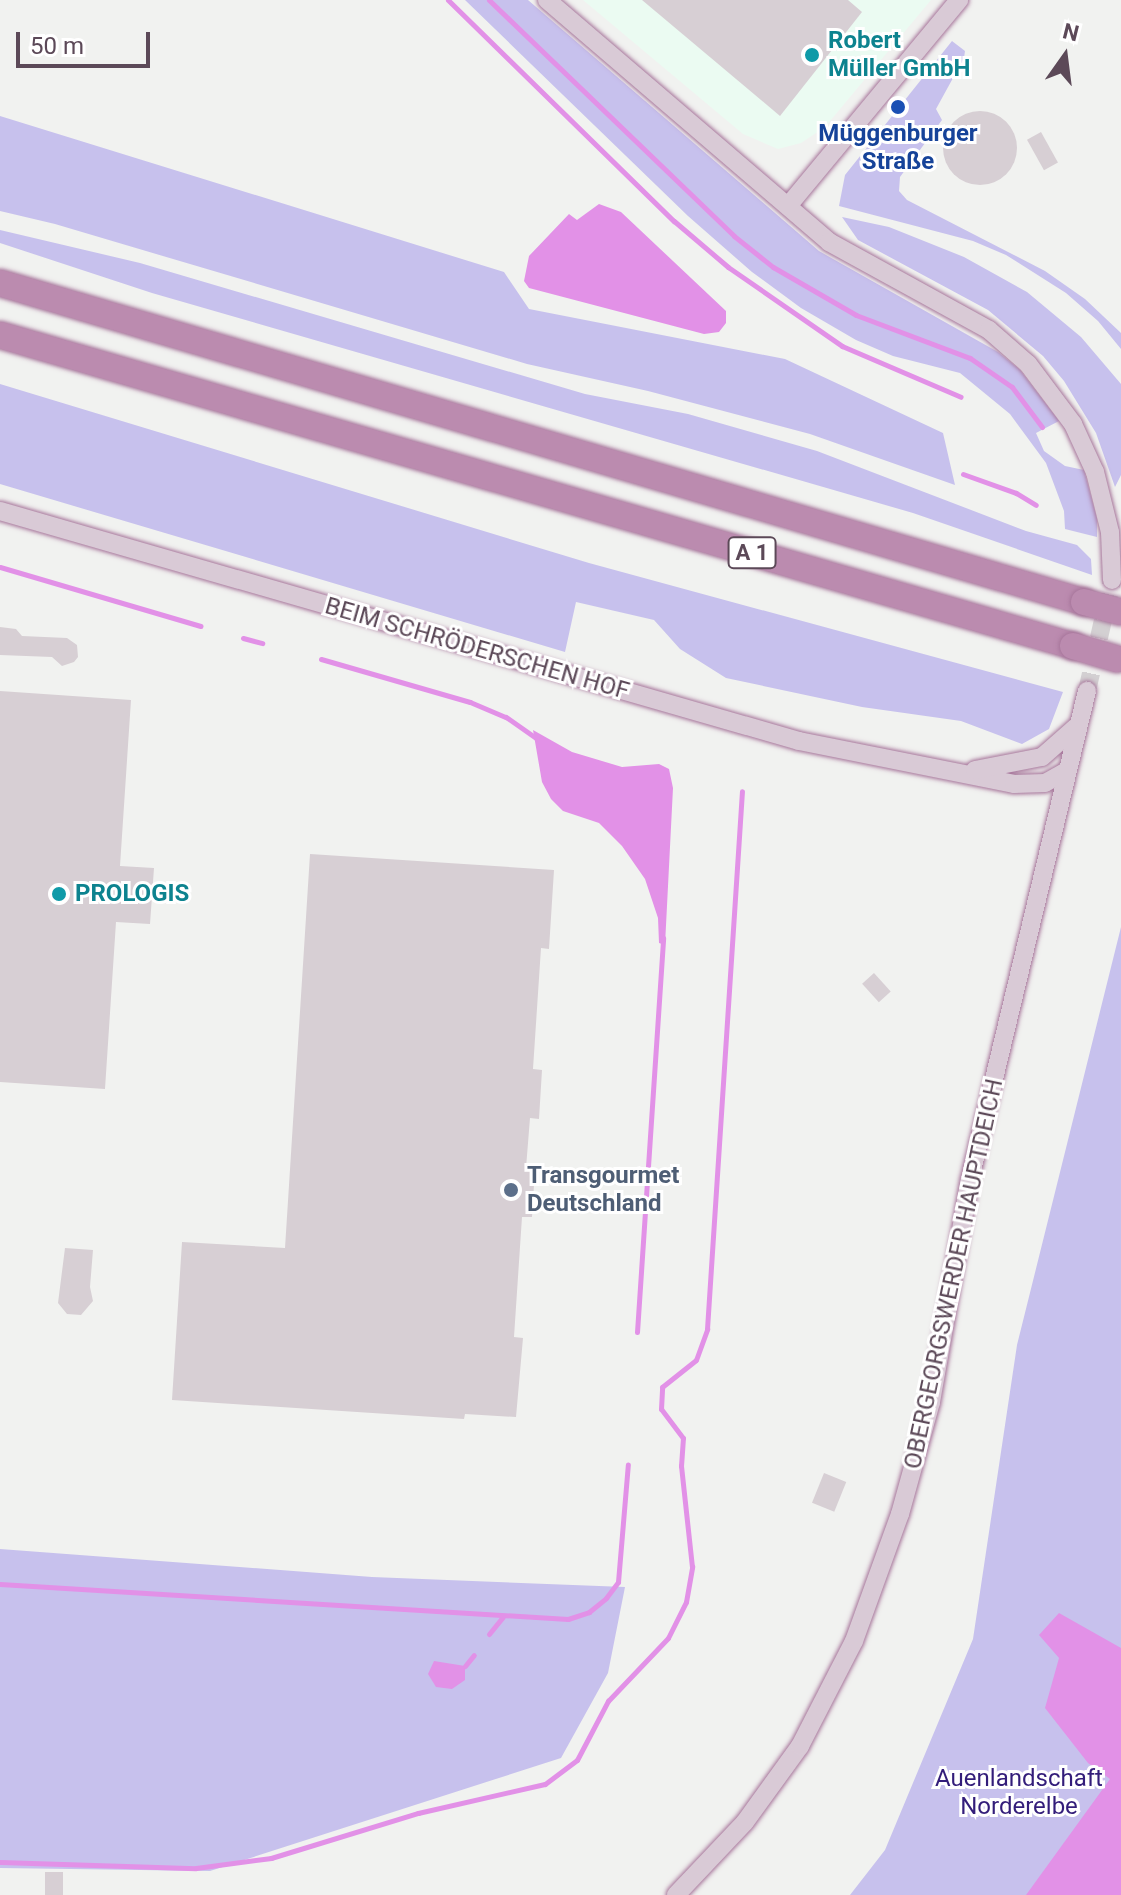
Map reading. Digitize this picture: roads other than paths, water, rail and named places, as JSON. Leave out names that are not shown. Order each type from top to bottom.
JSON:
[{"type":"highway","name":"A 1","points":[[0,283],[1121,612]]},
{"type":"highway","name":"A 1","points":[[2,335],[1119,660]]},
{"type":"street","points":[[547,0],[845,253],[989,330],[1042,379],[1073,424],[1095,472],[1110,532],[1112,580]]},
{"type":"street","points":[[788,206],[959,0]]},
{"type":"street","name":"BEIM SCHRÖDERSCHEN HOF","points":[[0,511],[799,741],[1032,785],[1051,781],[1067,771]]},
{"type":"street","name":"OBERGEORGSWERDER HAUPTDEICH","points":[[676,1895],[745,1822],[800,1746],[854,1641],[900,1514],[931,1402],[970,1179],[1087,691]]},
{"type":"street","name":"BEIM SCHRÖDERSCHEN HOF","points":[[957,772],[1034,760],[1051,751],[1078,725]]},
{"type":"waterway","points":[[448,0],[674,221],[728,267],[842,346],[961,397]]},
{"type":"waterway","points":[[489,0],[734,236],[773,267],[856,315],[970,358],[1012,387],[1042,427]]},
{"type":"waterway","points":[[963,474],[1016,493],[1036,505]]},
{"type":"waterway","points":[[0,567],[200,626]]},
{"type":"waterway","points":[[243,638],[262,643]]},
{"type":"waterway","points":[[321,659],[470,702],[506,717],[536,738]]},
{"type":"waterway","points":[[0,1862],[196,1868],[271,1858],[418,1813],[545,1784],[577,1760],[608,1701],[668,1638],[686,1602],[692,1567],[681,1466],[683,1438],[661,1409],[662,1387],[696,1360],[707,1329],[742,791]]},
{"type":"waterway","points":[[637,1332],[663,938]]},
{"type":"waterway","points":[[0,1584],[568,1619],[589,1612],[606,1598],[618,1582],[628,1464]]},
{"type":"waterway","points":[[489,1634],[503,1617]]},
{"type":"waterway","points":[[465,1666],[474,1655]]},
{"type":"tunnel","points":[[1087,691],[1112,580]]},
{"type":"place","name":"Robert Müller GmbH","points":[[812,55]]},
{"type":"place","name":"Müggenburger Straße","points":[[898,107]]},
{"type":"place","name":"PROLOGIS","points":[[59,894]]},
{"type":"place","name":"Transgourmet Deutschland","points":[[511,1190]]},
{"type":"park label","name":"Auenlandschaft Norderelbe","points":[[1019,1793]]}]
